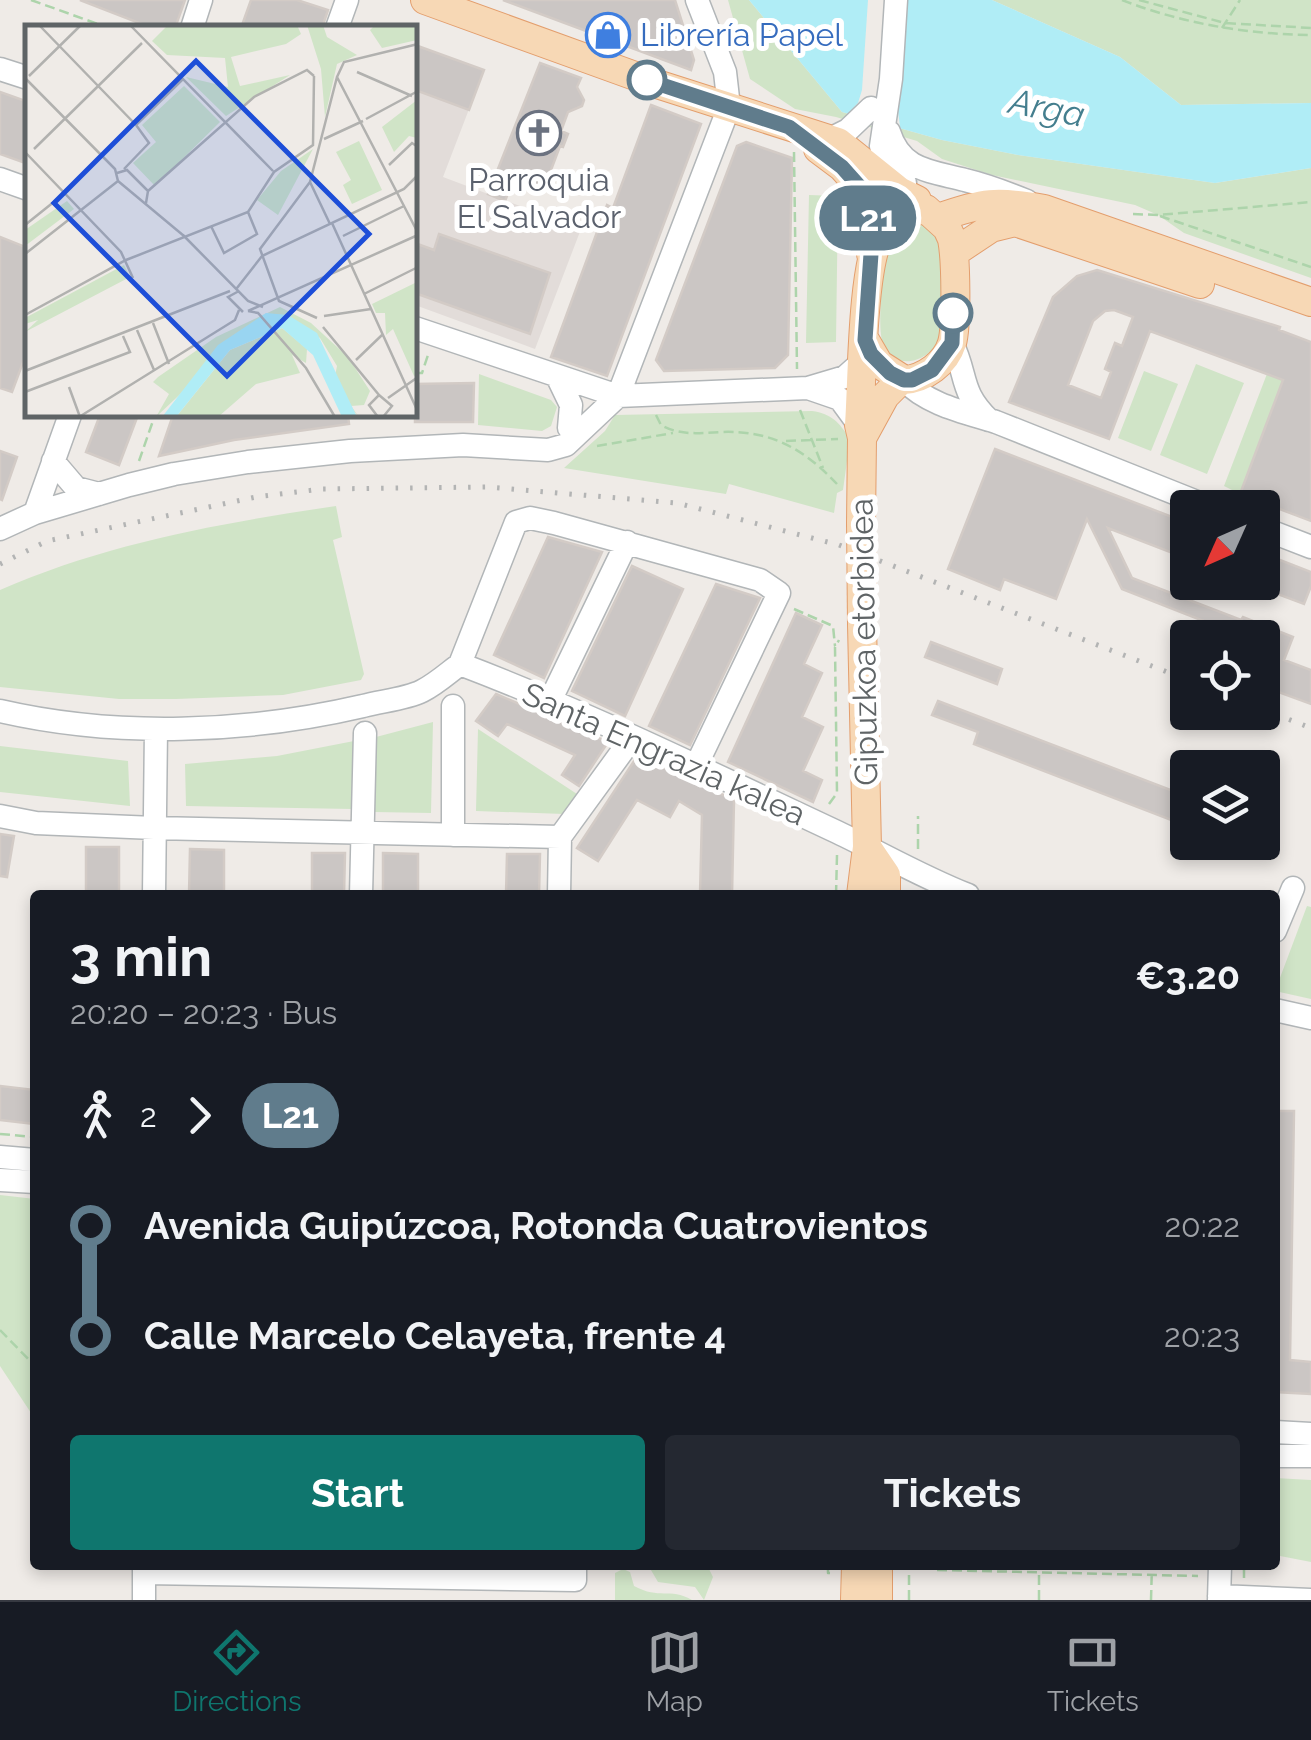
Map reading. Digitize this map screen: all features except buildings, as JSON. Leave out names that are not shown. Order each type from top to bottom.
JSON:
[{"type":"main road","points":[[425,0],[729,107],[842,167],[867,195],[871,254]]},
{"type":"main road","points":[[791,138],[830,139],[879,152],[899,191],[947,228],[954,252],[952,343]]},
{"type":"main road","points":[[871,254],[888,226],[900,216],[927,209],[1008,202],[1044,209],[1311,302]]},
{"type":"main road","points":[[954,252],[991,228],[1016,222],[1311,321]]},
{"type":"main road","name":"Gipuzkoa etorbidea","points":[[862,890],[867,846],[850,632],[861,523],[857,434],[871,254]]},
{"type":"main road","name":"Gipuzkoa etorbidea","points":[[857,434],[885,396],[903,380],[921,377],[932,370],[952,343]]},
{"type":"main road","points":[[864,350],[903,380]]},
{"type":"main road","name":"Gipuzkoa etorbidea","points":[[867,846],[886,875],[886,890]]},
{"type":"main road","points":[[855,1600],[856,1570]]},
{"type":"main road","points":[[878,1570],[878,1600]]},
{"type":"street","points":[[193,25],[202,0]]},
{"type":"street","points":[[338,25],[347,0]]},
{"type":"street","points":[[0,529],[35,513],[174,474],[350,451],[463,445],[548,450],[566,445],[578,436],[610,395],[729,107],[725,72],[697,0]]},
{"type":"street","points":[[867,195],[879,152],[877,78],[883,0]]},
{"type":"street","points":[[830,139],[878,108],[891,79],[896,0]]},
{"type":"street","points":[[0,69],[25,77]]},
{"type":"street","points":[[879,152],[922,171],[972,182],[1044,209]]},
{"type":"street","points":[[0,180],[25,188]]},
{"type":"street","points":[[418,329],[610,395],[801,388],[845,378],[864,350]]},
{"type":"street","points":[[952,343],[967,395],[988,420]]},
{"type":"street","points":[[557,376],[571,406],[569,428]]},
{"type":"street","points":[[903,380],[917,394],[1170,492]]},
{"type":"street","points":[[801,388],[840,400],[857,434]]},
{"type":"street","points":[[548,450],[585,407],[610,395]]},
{"type":"street","points":[[35,513],[69,418]]},
{"type":"street","points":[[53,462],[76,488],[100,494]]},
{"type":"street","points":[[0,711],[76,724],[156,729],[266,723],[421,692],[460,664],[516,522],[530,518],[627,542],[779,592],[696,766]]},
{"type":"street","points":[[1280,535],[1311,547]]},
{"type":"street","points":[[551,699],[627,542]]},
{"type":"street","name":"Santa Engrazia kalea","points":[[460,664],[551,699],[956,890]]},
{"type":"street","points":[[453,706],[453,834]]},
{"type":"street","points":[[154,890],[156,729]]},
{"type":"street","points":[[361,890],[364,734]]},
{"type":"street","points":[[558,890],[560,837],[632,738]]},
{"type":"street","points":[[0,816],[36,823],[154,828],[560,837]]},
{"type":"street","points":[[1280,917],[1293,888]]},
{"type":"street","points":[[1280,1011],[1311,1018]]},
{"type":"street","points":[[0,1157],[30,1160]]},
{"type":"street","points":[[0,1180],[30,1182]]},
{"type":"street","points":[[1280,1432],[1311,1434]]},
{"type":"street","points":[[1280,1456],[1311,1456]]},
{"type":"street","points":[[144,1570],[144,1600]]},
{"type":"street","points":[[177,1570],[575,1582]]},
{"type":"street","points":[[1209,1571],[1219,1598],[1310,1600]]},
{"type":"path","points":[[32,0],[101,25]]},
{"type":"path","points":[[1122,0],[1221,29],[1311,35]]},
{"type":"path","points":[[1139,0],[1225,23],[1311,28]]},
{"type":"path","points":[[1221,29],[1240,0]]},
{"type":"path","points":[[791,138],[801,388],[812,440],[823,469]]},
{"type":"path","points":[[1311,202],[1158,215],[1311,267]]},
{"type":"path","points":[[418,373],[422,372],[430,350]]},
{"type":"path","points":[[655,408],[660,425],[674,432]]},
{"type":"path","points":[[138,466],[154,418]]},
{"type":"path","points":[[586,448],[674,432],[730,432],[785,441],[857,434]]},
{"type":"path","points":[[785,441],[823,469],[843,490]]},
{"type":"path","points":[[776,600],[833,626],[835,648]]},
{"type":"path","name":"Gipuzkoa etorbidea","points":[[810,820],[836,793],[835,648],[850,632]]},
{"type":"path","points":[[836,890],[837,851]]},
{"type":"path","points":[[0,1134],[30,1137]]},
{"type":"path","points":[[0,1330],[30,1361]]},
{"type":"path","points":[[908,1600],[909,1570]]},
{"type":"path","points":[[937,1570],[1152,1575],[1209,1571]]},
{"type":"path","points":[[1151,1600],[1152,1570]]},
{"type":"path","points":[[1244,1570],[1244,1586]]},
{"type":"path","points":[[1038,1600],[1039,1573]]},
{"type":"shaded area","points":[[418,46],[484,70],[443,177],[581,229],[535,349],[418,306]]},
{"type":"green space","points":[[728,0],[749,0],[842,112],[942,140],[1018,155],[1215,183],[1311,168],[1311,278],[1184,233],[1135,205],[992,175],[942,159],[917,141],[795,109],[750,79]]},
{"type":"green space","points":[[992,0],[1311,0],[1311,103],[1181,105],[1120,57]]},
{"type":"green space","points":[[809,195],[838,196],[836,342],[806,343]]},
{"type":"green space","points":[[920,220],[944,242],[943,326],[930,352],[905,361],[896,359],[883,344],[883,274],[889,236]]},
{"type":"green space","points":[[1283,332],[1300,338],[1242,490],[1224,486]]},
{"type":"green space","points":[[1196,364],[1244,383],[1207,474],[1160,455]]},
{"type":"green space","points":[[1144,371],[1178,384],[1151,451],[1118,438]]},
{"type":"green space","points":[[479,374],[551,400],[557,407],[551,426],[542,431],[478,425]]},
{"type":"green space","points":[[812,411],[834,420],[850,439],[843,490],[837,493],[834,513],[729,484],[726,494],[564,468],[605,431],[615,415]]},
{"type":"green space","points":[[336,506],[342,537],[333,540],[364,674],[361,680],[283,695],[176,699],[119,699],[0,687],[0,590],[123,547]]},
{"type":"green space","points":[[433,722],[431,813],[374,812],[376,737]]},
{"type":"green space","points":[[478,729],[577,794],[564,814],[476,811]]},
{"type":"green space","points":[[354,741],[352,809],[186,806],[185,764],[277,756]]},
{"type":"green space","points":[[0,746],[128,761],[130,806],[0,792]]},
{"type":"green space","points":[[1307,906],[1311,907],[1311,999],[1280,992],[1280,978]]},
{"type":"green space","points":[[0,1195],[30,1198],[30,1411],[0,1366]]},
{"type":"green space","points":[[1280,1478],[1311,1480],[1311,1562],[1280,1556]]},
{"type":"green space","points":[[651,1570],[710,1570],[713,1577],[704,1600],[695,1587],[658,1582]]},
{"type":"green space","points":[[630,1572],[634,1586],[643,1590],[692,1600],[615,1600],[615,1573]]},
{"type":"water","name":"Arga","points":[[749,0],[992,0],[1120,57],[1181,105],[1311,103],[1311,168],[1215,183],[1018,155],[942,140],[842,112]]},
{"type":"pier","points":[[868,0],[905,0],[898,111],[901,134],[844,118],[858,103],[862,90]]},
{"type":"railway","points":[[0,564],[47,541],[256,497],[322,489],[487,487],[677,503],[839,545],[1170,673]]},
{"type":"railway","points":[[1280,716],[1311,728]]},
{"type":"bus line","name":"L21","points":[[647,80],[789,127],[842,167],[867,195],[871,254],[865,340],[871,354],[890,373],[912,380],[932,370],[952,343],[953,313]]},
{"type":"place","name":"Librería Papel","points":[[608,35]]},
{"type":"place","name":"Parroquia El Salvador","points":[[539,133]]}]
